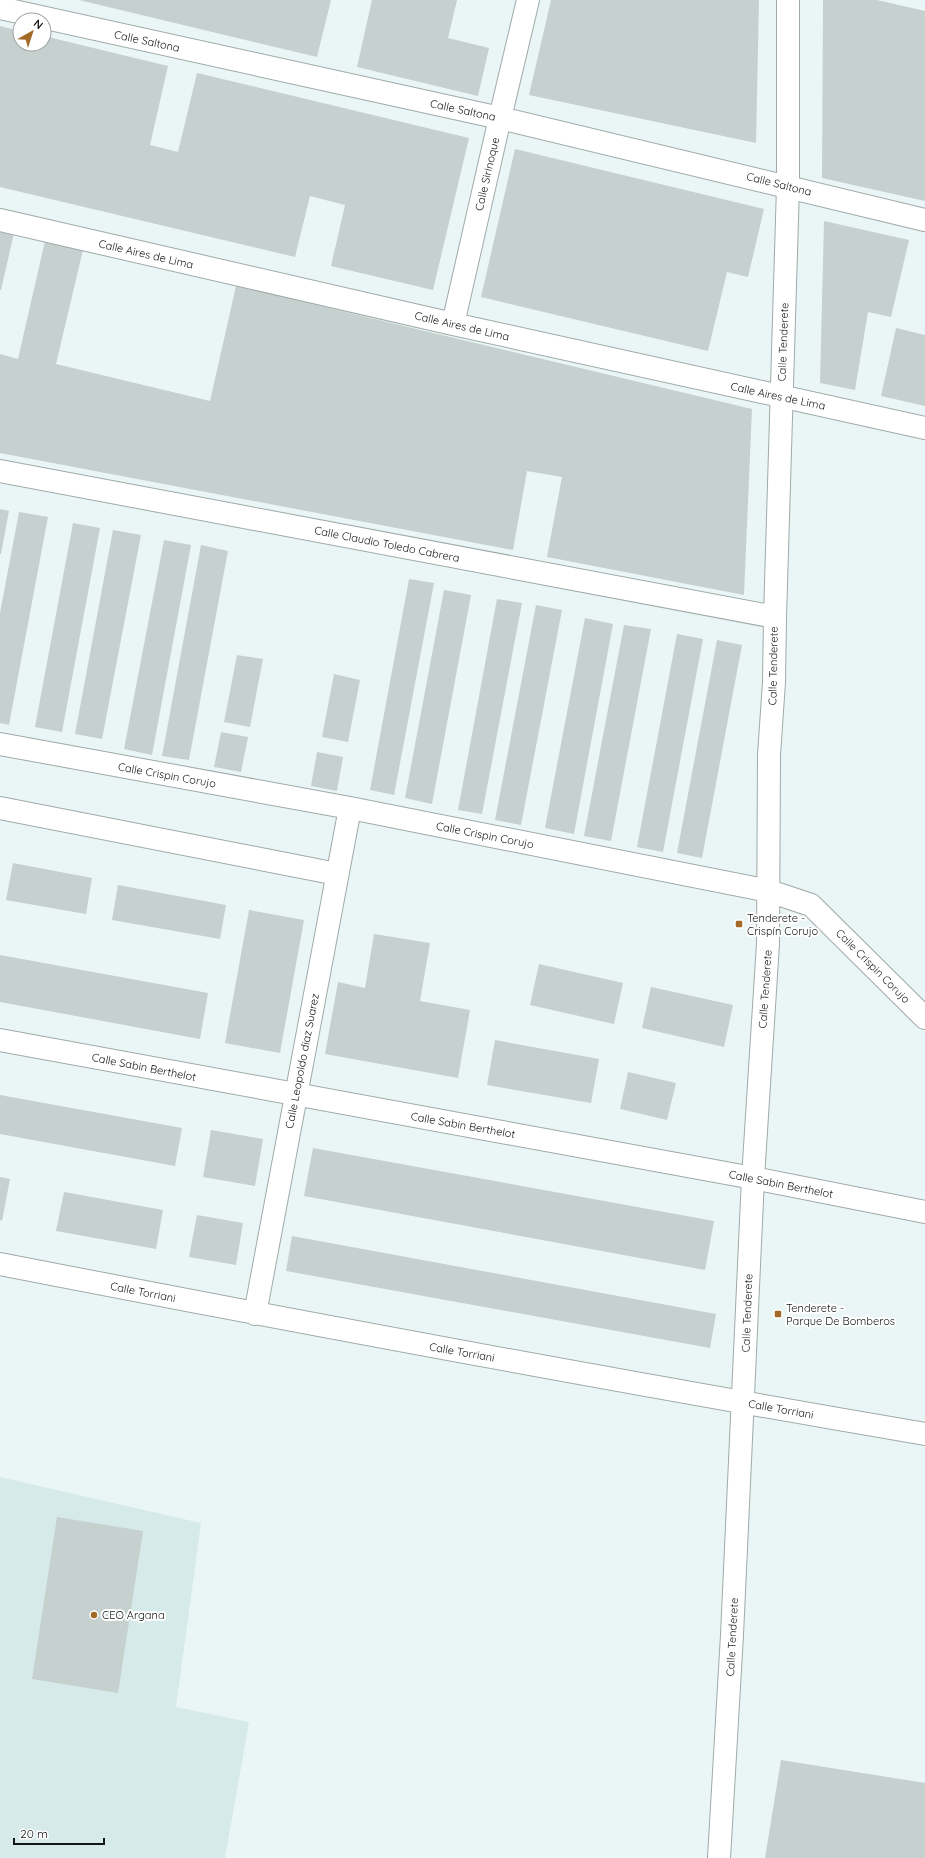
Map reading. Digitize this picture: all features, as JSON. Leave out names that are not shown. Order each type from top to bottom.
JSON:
[{"type":"street","name":"Calle Sirinoque","points":[[453,324],[528,0]]},
{"type":"street","name":"Calle Tenderete","points":[[719,1858],[744,1403],[753,1178],[767,952],[769,755],[774,682],[774,617],[788,186],[788,0]]},
{"type":"street","name":"Calle Saltona","points":[[0,8],[500,118],[925,220]]},
{"type":"street","name":"Calle Aires de Lima","points":[[0,220],[453,324],[925,428]]},
{"type":"street","name":"Calle Claudio Toledo Cabrera","points":[[0,471],[774,617]]},
{"type":"street","name":"Calle Crispin Corujo","points":[[0,744],[350,808],[768,891],[811,905],[925,1018]]},
{"type":"street","points":[[0,808],[337,874]]},
{"type":"street","name":"Calle Leopoldo diaz Suarez","points":[[255,1314],[350,808]]},
{"type":"street","name":"Calle Sabin Berthelot","points":[[0,1040],[753,1178],[925,1212]]},
{"type":"street","name":"Calle Torriani","points":[[0,1264],[255,1314],[744,1403],[925,1434]]},
{"type":"shaded area","name":"CEO Argana","points":[[0,1477],[201,1523],[176,1707],[249,1722],[225,1858],[0,1858]]},
{"type":"building","points":[[79,0],[331,0],[317,57]]},
{"type":"building","points":[[372,0],[457,0],[448,38],[489,48],[478,96],[357,67]]},
{"type":"building","points":[[551,0],[759,0],[756,143],[529,95]]},
{"type":"building","points":[[823,0],[877,0],[925,11],[925,201],[822,178]]},
{"type":"building","points":[[0,26],[12,29],[12,52],[52,52],[52,38],[168,66],[150,145],[178,152],[197,73],[469,138],[433,290],[331,266],[345,205],[310,196],[295,257],[0,187]]},
{"type":"building","points":[[515,149],[764,209],[748,277],[727,272],[708,351],[481,297]]},
{"type":"building","points":[[824,221],[909,240],[891,317],[868,312],[855,390],[820,383]]},
{"type":"building","points":[[0,230],[14,233],[1,290],[0,290]]},
{"type":"building","points":[[45,241],[83,250],[56,364],[210,401],[236,286],[752,409],[744,595],[547,557],[562,477],[527,471],[513,550],[0,453],[0,354],[18,359]]},
{"type":"building","points":[[896,328],[925,335],[925,406],[881,396]]},
{"type":"building","points":[[0,509],[9,511],[1,554],[0,554]]},
{"type":"building","points":[[19,512],[48,517],[9,725],[0,723],[0,613]]},
{"type":"building","points":[[73,523],[100,528],[62,732],[35,727]]},
{"type":"building","points":[[113,530],[141,535],[102,739],[75,734]]},
{"type":"building","points":[[164,540],[191,545],[152,755],[124,749]]},
{"type":"building","points":[[201,545],[228,551],[189,760],[162,756]]},
{"type":"building","points":[[409,579],[434,583],[394,795],[370,790]]},
{"type":"building","points":[[444,590],[471,595],[432,804],[405,798]]},
{"type":"building","points":[[497,599],[522,603],[482,814],[458,810]]},
{"type":"building","points":[[536,605],[562,610],[521,825],[495,820]]},
{"type":"building","points":[[585,618],[613,624],[574,834],[545,828]]},
{"type":"building","points":[[624,625],[651,629],[611,841],[584,836]]},
{"type":"building","points":[[677,634],[703,639],[663,852],[637,847]]},
{"type":"building","points":[[717,640],[742,645],[702,858],[677,853]]},
{"type":"building","points":[[237,655],[263,659],[250,727],[224,722]]},
{"type":"building","points":[[334,674],[360,680],[348,742],[322,737]]},
{"type":"building","points":[[221,732],[248,737],[241,772],[214,767]]},
{"type":"building","points":[[317,752],[343,757],[337,791],[311,786]]},
{"type":"building","points":[[13,863],[92,878],[86,914],[6,900]]},
{"type":"building","points":[[118,885],[226,905],[220,939],[112,920]]},
{"type":"building","points":[[249,910],[304,920],[280,1053],[225,1043]]},
{"type":"building","points":[[374,934],[430,943],[420,1001],[470,1010],[458,1078],[325,1054],[338,982],[365,988]]},
{"type":"building","points":[[0,955],[208,993],[200,1039],[0,1002]]},
{"type":"building","points":[[539,964],[623,983],[614,1024],[530,1005]]},
{"type":"building","points":[[651,987],[733,1005],[724,1047],[642,1028]]},
{"type":"building","points":[[495,1040],[599,1059],[591,1103],[487,1085]]},
{"type":"building","points":[[628,1072],[676,1083],[667,1120],[620,1109]]},
{"type":"building","points":[[0,1095],[182,1128],[175,1166],[0,1134]]},
{"type":"building","points":[[211,1130],[263,1139],[255,1186],[203,1177]]},
{"type":"building","points":[[313,1148],[714,1221],[705,1270],[304,1196]]},
{"type":"building","points":[[0,1177],[10,1179],[2,1221],[0,1220]]},
{"type":"building","points":[[64,1192],[163,1210],[156,1249],[56,1231]]},
{"type":"building","points":[[197,1215],[243,1223],[236,1265],[189,1257]]},
{"type":"building","points":[[292,1236],[716,1314],[710,1348],[286,1271]]},
{"type":"building","points":[[57,1517],[143,1531],[118,1693],[32,1679]]},
{"type":"building","points":[[781,1760],[925,1783],[925,1858],[765,1858]]},
{"type":"place","name":"Tenderete - Crispín Corujo","points":[[739,924]]},
{"type":"place","name":"Tenderete - Parque De Bomberos","points":[[778,1314]]},
{"type":"place","name":"CEO Argana","points":[[94,1615]]}]
